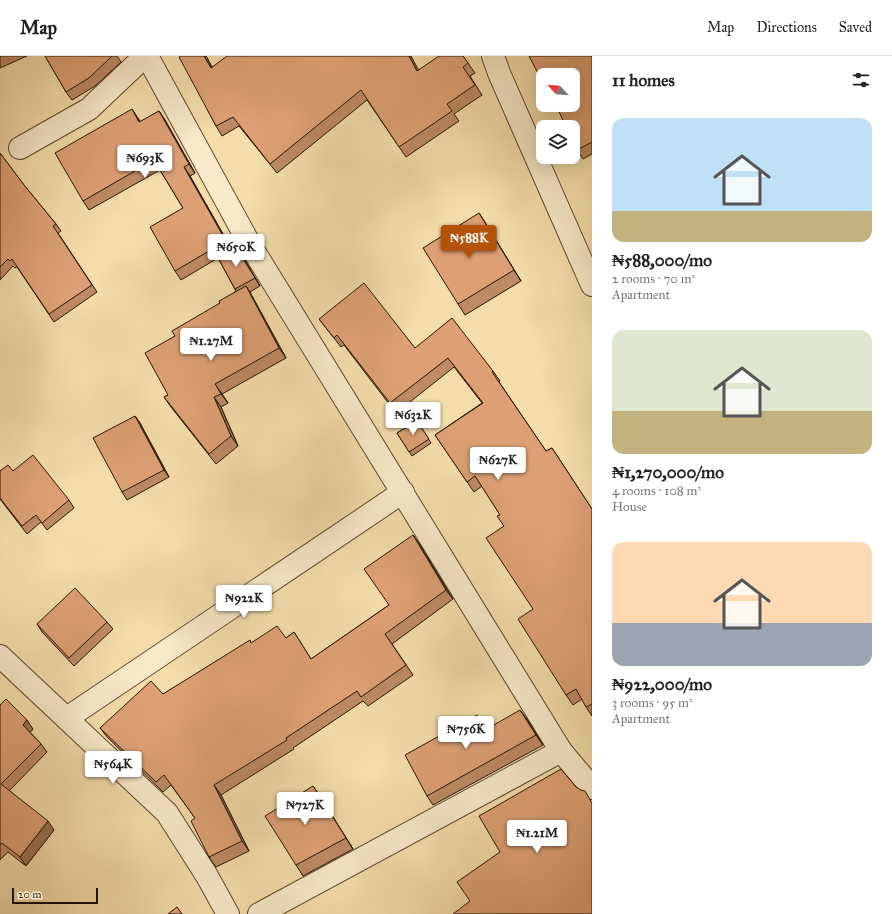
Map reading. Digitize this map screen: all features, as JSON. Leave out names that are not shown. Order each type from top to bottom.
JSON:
[{"type":"street","points":[[20,148],[89,109],[146,56],[249,243],[561,751],[592,787]]},
{"type":"street","points":[[493,56],[499,73],[592,285]]},
{"type":"street","points":[[67,718],[403,492]]},
{"type":"street","points":[[0,656],[167,812],[207,876],[228,914]]},
{"type":"street","points":[[259,914],[561,751]]},
{"type":"building","points":[[45,56],[112,56],[89,78],[66,92]]},
{"type":"building","points":[[204,56],[211,68],[227,56],[409,56],[417,71],[439,56],[463,56],[468,63],[463,67],[475,85],[447,104],[452,111],[399,147],[361,90],[270,164],[233,117],[216,126],[179,57]]},
{"type":"building","points":[[529,56],[592,56],[592,142],[580,148],[580,120],[563,120],[559,112],[580,112],[580,68],[536,68],[536,70]]},
{"type":"building","points":[[132,109],[139,122],[159,111],[189,164],[184,167],[226,241],[175,271],[150,227],[183,208],[154,160],[83,201],[55,153]]},
{"type":"building","points":[[0,153],[56,224],[53,226],[92,285],[49,314],[12,259],[10,261],[8,259],[0,267]]},
{"type":"building","points":[[479,213],[514,270],[458,304],[423,248]]},
{"type":"building","points":[[235,246],[255,278],[235,289],[217,256]]},
{"type":"building","points":[[364,283],[415,348],[452,318],[493,371],[492,372],[546,451],[552,448],[592,509],[592,704],[586,707],[576,689],[566,695],[518,619],[533,609],[486,538],[504,526],[497,516],[500,515],[475,476],[467,482],[435,435],[483,403],[448,358],[390,403],[337,335],[334,338],[319,319]]},
{"type":"building","points":[[246,286],[279,348],[215,384],[221,394],[214,397],[231,436],[209,454],[164,397],[168,395],[145,353],[175,336],[172,331],[220,303],[219,301]]},
{"type":"building","points":[[135,416],[164,470],[122,492],[93,438]]},
{"type":"building","points":[[417,421],[429,439],[409,452],[397,433]]},
{"type":"building","points":[[33,455],[69,500],[42,523],[36,515],[22,526],[0,498],[0,471],[8,465],[13,471]]},
{"type":"building","points":[[413,535],[446,590],[385,634],[406,665],[361,697],[357,691],[286,738],[287,740],[214,785],[242,841],[209,857],[191,821],[195,818],[164,775],[156,782],[100,728],[151,681],[163,694],[250,640],[251,643],[277,626],[286,638],[294,632],[311,659],[389,605],[364,569]]},
{"type":"building","points":[[75,588],[107,622],[69,658],[37,624]]},
{"type":"building","points":[[6,699],[27,720],[23,725],[41,744],[1,784],[48,821],[20,857],[2,843],[0,845],[0,705]]},
{"type":"building","points":[[520,710],[536,735],[427,796],[405,755],[477,715],[483,725],[490,721],[492,726]]},
{"type":"building","points":[[561,769],[576,787],[585,791],[592,803],[592,914],[453,914],[470,901],[457,882],[500,852],[479,816]]},
{"type":"building","points":[[313,786],[346,838],[296,865],[265,816]]},
{"type":"building","points":[[177,907],[182,914],[168,914]]}]
